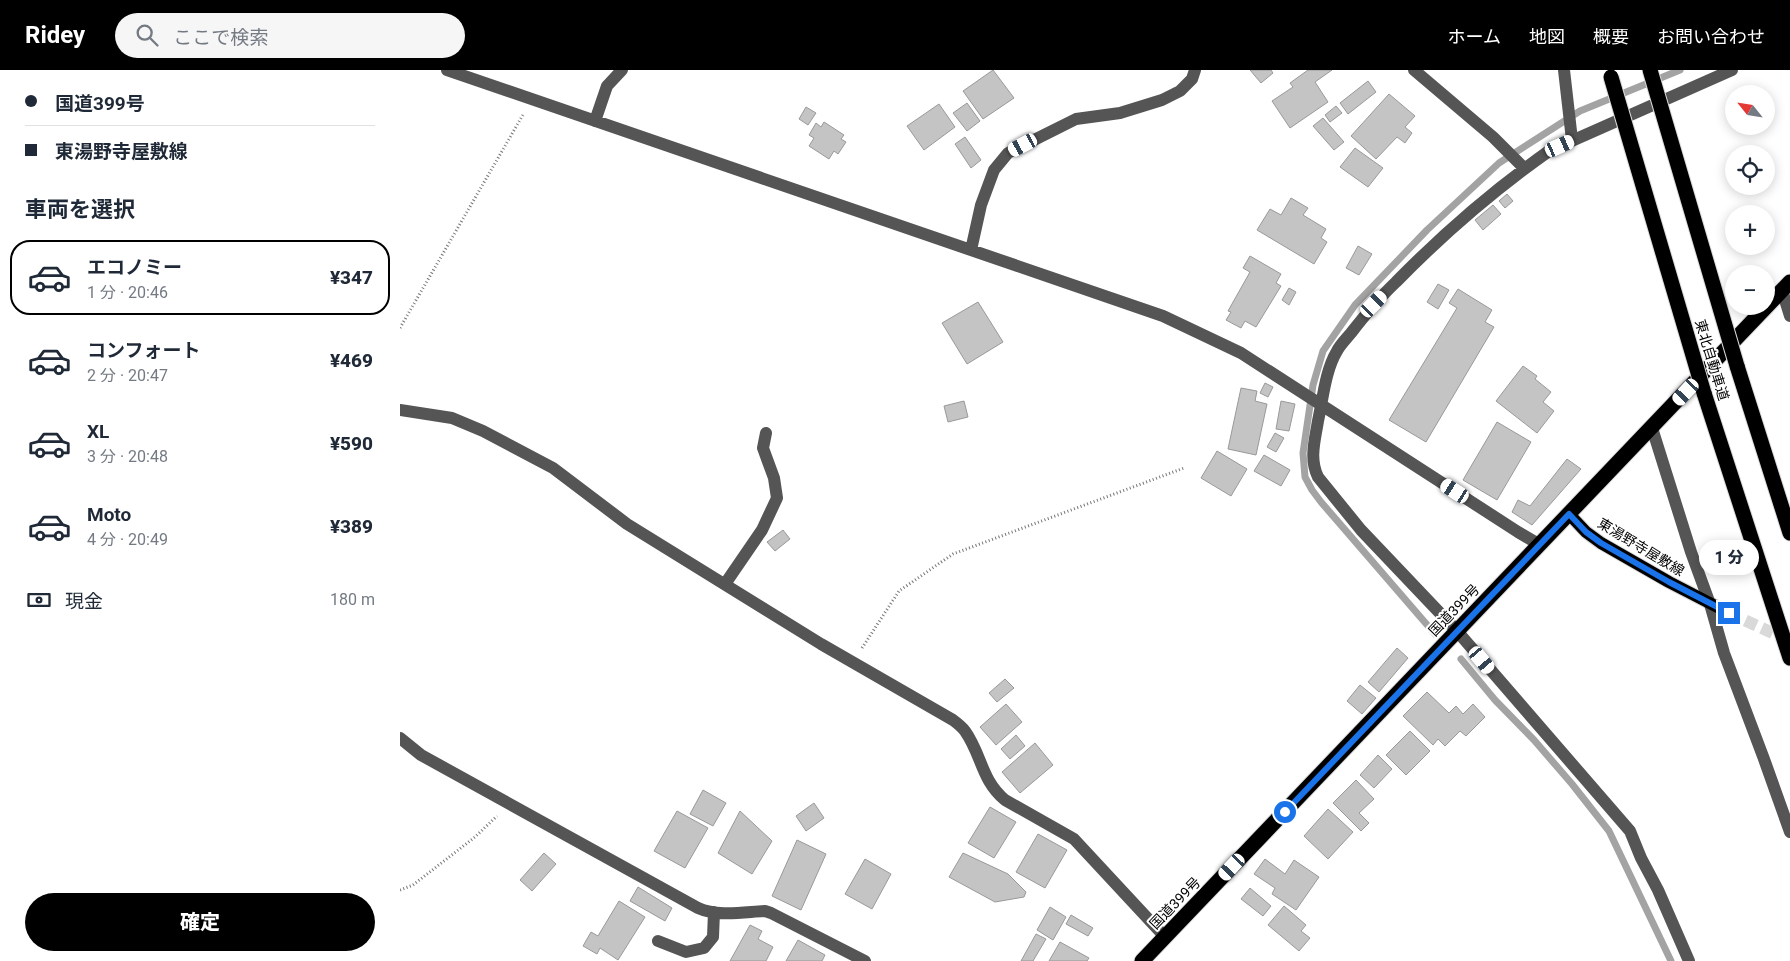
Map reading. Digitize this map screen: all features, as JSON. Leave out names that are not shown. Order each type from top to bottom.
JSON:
[{"type":"highway","name":"東北自動車道","points":[[1650,70],[1737,366],[1790,532]]},
{"type":"highway","name":"東北自動車道","points":[[1610,73],[1704,392],[1790,658]]},
{"type":"highway","name":"国道399号","points":[[1142,961],[1786,286]]},
{"type":"main road","name":"東湯野寺屋敷線","points":[[1569,514],[1586,532],[1601,543],[1669,582],[1729,613]]},
{"type":"street","points":[[447,70],[1163,316],[1241,353],[1540,545]]},
{"type":"street","points":[[595,121],[606,86],[622,70]]},
{"type":"street","points":[[971,250],[981,205],[994,170],[1008,152],[1076,119],[1120,113],[1162,100],[1180,91],[1192,79],[1195,70]]},
{"type":"street","points":[[1414,70],[1520,164]]},
{"type":"street","points":[[1564,70],[1572,135]]},
{"type":"street","points":[[1689,961],[1630,831],[1457,631],[1361,530],[1318,477],[1314,468],[1313,458],[1319,403],[1337,351],[1374,304],[1416,261],[1520,164],[1549,151],[1572,135],[1710,74],[1732,70]]},
{"type":"street","points":[[1786,286],[1790,316]]},
{"type":"street","points":[[400,410],[452,418],[482,431],[554,468],[627,524],[853,662],[953,720],[964,730],[977,753],[988,781],[995,791],[1005,800],[1074,839],[1165,937]]},
{"type":"street","points":[[1652,428],[1691,552],[1710,604],[1724,654],[1790,832]]},
{"type":"street","points":[[725,584],[762,530],[776,498],[774,478],[763,448],[766,434]]},
{"type":"street","points":[[400,738],[421,754],[698,908],[714,912],[772,913],[865,961]]},
{"type":"street","points":[[658,941],[686,952],[704,948],[713,937],[714,912]]},
{"type":"path","points":[[400,328],[532,99]]},
{"type":"path","points":[[853,662],[899,591],[953,554],[1184,468]]},
{"type":"path","points":[[400,890],[413,885],[475,836],[510,804]]},
{"type":"building","points":[[993,70],[1014,98],[983,119],[963,91]]},
{"type":"building","points":[[1250,70],[1271,70],[1273,73],[1261,83]]},
{"type":"building","points":[[1308,70],[1332,70],[1315,82],[1328,102],[1290,128],[1272,101],[1293,87],[1290,83]]},
{"type":"building","points":[[1368,81],[1376,92],[1348,114],[1340,103]]},
{"type":"building","points":[[1389,94],[1415,116],[1405,127],[1412,133],[1405,143],[1397,137],[1376,159],[1351,136]]},
{"type":"building","points":[[967,103],[980,121],[967,131],[953,113]]},
{"type":"building","points":[[939,104],[955,127],[924,150],[907,126]]},
{"type":"building","points":[[1336,106],[1342,113],[1330,122],[1325,115]]},
{"type":"building","points":[[806,107],[816,113],[808,125],[799,119]]},
{"type":"building","points":[[1323,118],[1344,142],[1334,150],[1313,126]]},
{"type":"building","points":[[824,122],[844,135],[841,139],[846,142],[838,154],[834,151],[829,159],[809,146],[814,138],[809,135],[816,123],[821,127]]},
{"type":"building","points":[[965,137],[981,160],[971,168],[955,144]]},
{"type":"building","points":[[1355,148],[1383,168],[1368,187],[1340,167]]},
{"type":"building","points":[[1507,194],[1513,201],[1505,208],[1499,201]]},
{"type":"building","points":[[1291,198],[1308,208],[1303,215],[1326,229],[1321,238],[1327,242],[1314,264],[1257,230],[1270,209],[1281,215]]},
{"type":"building","points":[[1493,205],[1501,214],[1483,230],[1475,220]]},
{"type":"building","points":[[1358,246],[1372,254],[1359,275],[1346,268]]},
{"type":"building","points":[[1250,256],[1281,274],[1276,283],[1281,286],[1256,327],[1245,321],[1241,328],[1226,320],[1231,312],[1228,311],[1250,272],[1243,268]]},
{"type":"building","points":[[1438,284],[1449,290],[1438,309],[1427,302]]},
{"type":"building","points":[[1289,288],[1296,292],[1289,305],[1282,300]]},
{"type":"building","points":[[1458,289],[1492,310],[1485,322],[1494,327],[1426,442],[1389,420],[1457,308],[1449,303]]},
{"type":"building","points":[[978,302],[1003,342],[967,364],[942,323]]},
{"type":"building","points":[[1523,366],[1537,376],[1535,379],[1551,392],[1543,402],[1554,411],[1537,433],[1496,401]]},
{"type":"building","points":[[1265,383],[1273,387],[1268,397],[1260,393]]},
{"type":"building","points":[[1241,388],[1257,391],[1255,401],[1267,404],[1256,455],[1228,449]]},
{"type":"building","points":[[964,401],[968,417],[948,422],[944,406]]},
{"type":"building","points":[[1281,401],[1295,404],[1289,431],[1276,429]]},
{"type":"building","points":[[1497,422],[1531,442],[1497,500],[1463,480]]},
{"type":"building","points":[[1275,433],[1284,438],[1276,452],[1267,447]]},
{"type":"building","points":[[1217,451],[1247,469],[1231,496],[1201,478]]},
{"type":"building","points":[[1264,455],[1290,470],[1281,486],[1254,471]]},
{"type":"building","points":[[1567,459],[1581,469],[1532,525],[1512,512],[1518,500],[1530,506]]},
{"type":"building","points":[[783,530],[790,539],[775,551],[767,542]]},
{"type":"building","points":[[1397,648],[1408,658],[1379,692],[1368,682]]},
{"type":"building","points":[[1005,679],[1014,688],[997,702],[989,693]]},
{"type":"building","points":[[1360,685],[1376,698],[1362,714],[1347,701]]},
{"type":"building","points":[[1427,692],[1449,713],[1456,706],[1463,714],[1473,704],[1485,717],[1466,736],[1460,731],[1445,746],[1438,739],[1433,745],[1403,716]]},
{"type":"building","points":[[1006,704],[1022,722],[996,745],[980,727]]},
{"type":"building","points":[[1410,731],[1430,751],[1406,775],[1386,755]]},
{"type":"building","points":[[1016,735],[1025,746],[1010,759],[1001,749]]},
{"type":"building","points":[[1035,743],[1053,765],[1020,793],[1002,772]]},
{"type":"building","points":[[1378,755],[1392,769],[1374,788],[1360,775]]},
{"type":"building","points":[[1356,780],[1374,799],[1359,813],[1369,823],[1361,831],[1333,803]]},
{"type":"building","points":[[703,790],[726,803],[713,826],[690,814]]},
{"type":"building","points":[[814,803],[824,818],[806,831],[796,816]]},
{"type":"building","points":[[990,807],[1016,822],[994,858],[968,843]]},
{"type":"building","points":[[1328,809],[1353,832],[1328,859],[1304,836]]},
{"type":"building","points":[[677,811],[708,828],[685,868],[654,851]]},
{"type":"building","points":[[740,811],[772,841],[752,874],[718,853]]},
{"type":"building","points":[[1038,834],[1067,850],[1045,888],[1016,872]]},
{"type":"building","points":[[797,840],[826,854],[801,910],[772,896]]},
{"type":"building","points":[[544,853],[556,864],[532,891],[520,880]]},
{"type":"building","points":[[963,853],[1008,874],[1026,892],[1024,897],[995,902],[949,877]]},
{"type":"building","points":[[865,859],[891,874],[872,909],[845,894]]},
{"type":"building","points":[[1265,859],[1285,874],[1294,860],[1319,877],[1296,910],[1272,894],[1275,888],[1254,874]]},
{"type":"building","points":[[638,887],[672,908],[665,921],[630,901]]},
{"type":"building","points":[[1250,888],[1271,906],[1263,916],[1241,899]]},
{"type":"building","points":[[619,901],[645,917],[618,960],[600,948],[597,954],[583,946],[591,932],[598,936]]},
{"type":"building","points":[[1284,906],[1306,925],[1301,931],[1310,938],[1299,951],[1268,925]]},
{"type":"building","points":[[1050,907],[1066,917],[1053,940],[1037,930]]},
{"type":"building","points":[[1071,915],[1093,928],[1088,936],[1066,924]]},
{"type":"building","points":[[750,925],[762,931],[758,939],[773,947],[766,961],[730,961]]},
{"type":"building","points":[[1036,934],[1046,939],[1033,961],[1021,961]]},
{"type":"building","points":[[798,940],[825,955],[822,961],[786,961]]},
{"type":"building","points":[[1060,942],[1089,958],[1087,961],[1049,961]]},
{"type":"waterway","points":[[1435,634],[1321,502],[1305,477],[1303,453],[1313,385],[1323,351],[1355,305],[1427,230],[1499,163],[1580,111],[1680,70]]},
{"type":"waterway","points":[[1461,659],[1495,700],[1534,740],[1572,784],[1609,831],[1671,961]]},
{"type":"tunnel","points":[[1729,613],[1790,641]]},
{"type":"route","points":[[1285,812],[1569,514],[1586,532],[1601,543],[1669,582],[1729,613]]}]
